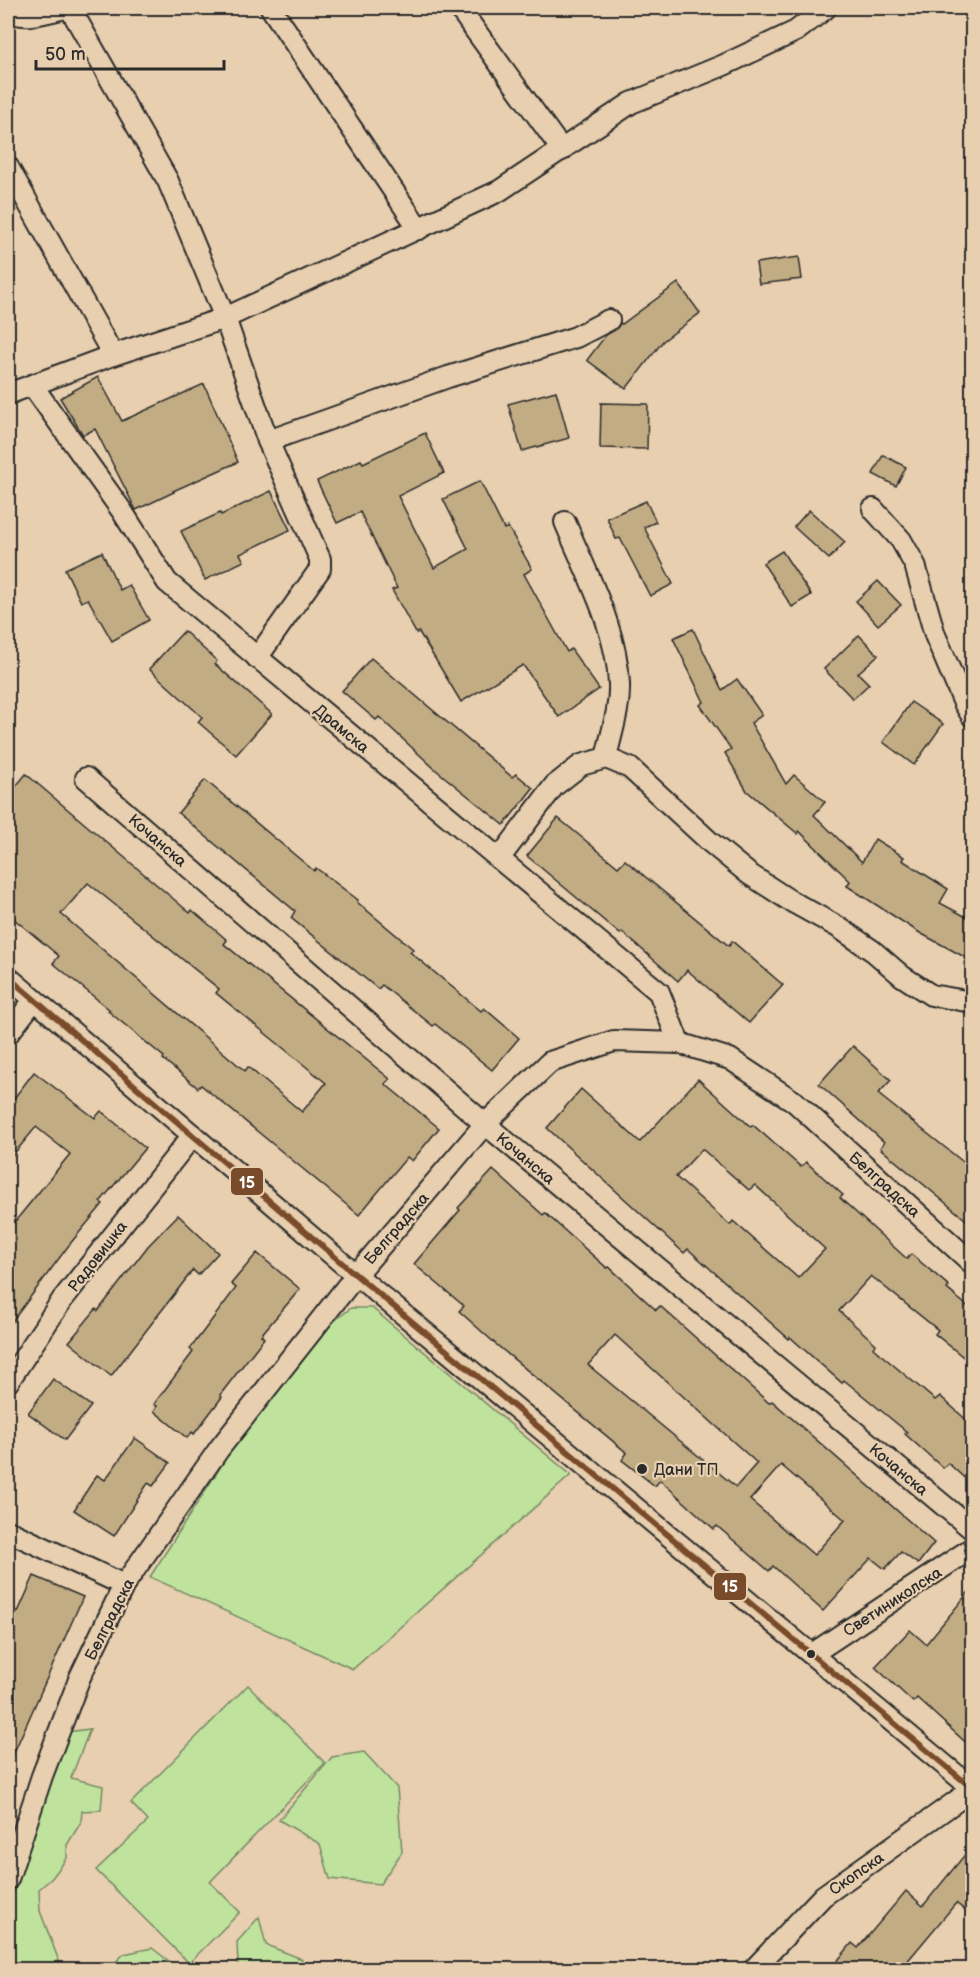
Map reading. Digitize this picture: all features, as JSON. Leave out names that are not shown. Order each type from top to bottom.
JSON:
[{"type":"street","points":[[8,11],[14,15],[30,15],[68,8],[168,181],[225,318],[268,441],[320,559],[320,568],[257,657]]},
{"type":"street","points":[[271,8],[418,229]]},
{"type":"street","points":[[459,8],[562,150]]},
{"type":"street","points":[[8,392],[225,318],[499,191],[631,103],[724,65],[796,31],[826,8]]},
{"type":"street","points":[[8,167],[113,355]]},
{"type":"street","points":[[268,441],[448,377],[576,337],[609,320]]},
{"type":"street","name":"Драмска","points":[[32,385],[122,512],[167,582],[659,992],[679,1043]]},
{"type":"street","points":[[873,509],[901,540],[915,565],[935,635],[964,703],[972,716]]},
{"type":"street","points":[[565,522],[605,619],[616,660],[619,684],[618,704],[606,758]]},
{"type":"street","points":[[499,859],[554,786],[581,765],[606,758],[630,768],[748,874],[838,927],[931,995],[972,1002]]},
{"type":"street","name":"Кочанска","points":[[86,778],[485,1124],[972,1529]]},
{"type":"street","points":[[8,976],[356,1275],[972,1789]]},
{"type":"street","points":[[8,1034],[34,1000]]},
{"type":"street","name":"Белградска","points":[[8,1879],[42,1776],[76,1688],[124,1585],[219,1449],[356,1275],[485,1124],[550,1062],[614,1041],[679,1043],[730,1059],[795,1102],[972,1263]]},
{"type":"street","name":"Радовишка","points":[[8,1382],[62,1300],[193,1135]]},
{"type":"street","points":[[8,1531],[124,1585]]},
{"type":"street","name":"Светиниколска","points":[[812,1654],[972,1548]]},
{"type":"street","name":"Скопска","points":[[753,1970],[823,1896],[972,1789]]},
{"type":"green space","points":[[351,1308],[372,1308],[571,1475],[353,1669],[150,1577],[228,1455],[333,1322]]},
{"type":"green space","points":[[248,1685],[325,1763],[210,1882],[240,1912],[189,1963],[96,1870],[148,1821],[131,1803]]},
{"type":"green space","points":[[90,1729],[71,1778],[103,1786],[101,1810],[82,1811],[81,1822],[67,1845],[67,1858],[52,1878],[39,1889],[40,1911],[62,1969],[8,1970],[8,1905],[67,1732]]},
{"type":"green space","points":[[364,1752],[397,1788],[402,1852],[380,1884],[330,1879],[320,1844],[279,1820],[332,1757]]},
{"type":"green space","points":[[259,1917],[266,1945],[302,1959],[300,1969],[233,1969],[238,1964],[237,1942]]},
{"type":"green space","points":[[152,1948],[174,1965],[186,1969],[108,1969],[124,1954]]},
{"type":"building","points":[[799,257],[802,279],[759,284],[756,263]]},
{"type":"building","points":[[678,283],[700,313],[663,341],[626,389],[587,360],[606,335],[615,330],[620,323],[622,324]]},
{"type":"building","points":[[98,377],[122,421],[204,384],[238,462],[136,510],[95,429],[83,435],[60,398]]},
{"type":"building","points":[[556,391],[569,438],[522,451],[508,404]]},
{"type":"building","points":[[601,403],[648,404],[647,449],[600,448]]},
{"type":"building","points":[[425,433],[444,473],[398,496],[434,568],[468,549],[443,499],[480,481],[504,529],[508,527],[532,569],[524,574],[567,652],[571,649],[599,689],[559,717],[523,665],[461,702],[419,632],[416,633],[392,590],[397,588],[360,512],[337,523],[317,481],[361,460],[363,463]]},
{"type":"building","points":[[883,455],[906,467],[896,486],[873,474]]},
{"type":"building","points":[[271,491],[290,530],[240,554],[244,561],[205,580],[181,531]]},
{"type":"building","points":[[646,501],[656,522],[644,527],[673,584],[650,596],[620,538],[616,539],[607,518]]},
{"type":"building","points":[[809,510],[845,542],[829,559],[794,527]]},
{"type":"building","points":[[782,551],[811,595],[792,607],[763,563]]},
{"type":"building","points":[[102,552],[120,590],[129,585],[149,620],[112,641],[88,599],[81,602],[65,569]]},
{"type":"building","points":[[878,581],[901,605],[878,625],[856,601]]},
{"type":"building","points":[[693,629],[722,690],[737,679],[762,715],[751,723],[786,784],[794,775],[825,802],[814,815],[862,862],[875,839],[904,857],[902,860],[948,889],[940,903],[972,920],[972,961],[920,933],[847,886],[850,881],[799,831],[798,834],[747,791],[725,753],[731,749],[700,705],[704,702],[673,638]]},
{"type":"building","points":[[184,631],[217,661],[215,664],[272,714],[236,755],[198,722],[202,717],[149,669]]},
{"type":"building","points":[[859,635],[878,655],[858,673],[869,684],[853,699],[824,669]]},
{"type":"building","points":[[371,658],[512,777],[516,774],[533,788],[504,825],[436,770],[379,717],[376,720],[342,691]]},
{"type":"building","points":[[911,702],[943,724],[914,765],[883,742]]},
{"type":"building","points":[[26,774],[190,913],[192,910],[227,940],[224,944],[390,1079],[385,1084],[439,1128],[412,1161],[407,1157],[359,1215],[201,1085],[198,1088],[163,1059],[164,1057],[53,963],[59,956],[8,914],[8,796]],"holes":[[[88,883],[219,989],[216,993],[326,1083],[302,1112],[248,1067],[245,1071],[61,914]]]},
{"type":"building","points":[[205,780],[314,871],[316,868],[358,900],[357,902],[413,949],[410,952],[481,1011],[484,1008],[519,1038],[492,1070],[382,985],[378,989],[291,918],[295,911],[178,813]]},
{"type":"building","points":[[558,818],[618,867],[625,860],[729,946],[732,941],[783,985],[749,1023],[687,970],[678,981],[622,932],[620,934],[527,856]]},
{"type":"building","points":[[853,1046],[891,1080],[878,1094],[972,1169],[972,1225],[880,1148],[884,1142],[819,1084]]},
{"type":"building","points":[[34,1072],[95,1118],[101,1111],[145,1148],[100,1202],[103,1204],[69,1245],[8,1327],[8,1230],[70,1154],[36,1127],[8,1161],[8,1106]]},
{"type":"building","points":[[698,1079],[751,1127],[753,1125],[801,1167],[806,1162],[843,1195],[840,1198],[907,1259],[911,1254],[949,1286],[947,1289],[972,1310],[972,1364],[935,1334],[938,1330],[871,1276],[839,1311],[876,1344],[873,1348],[935,1400],[940,1396],[972,1425],[972,1485],[948,1463],[943,1468],[905,1434],[907,1432],[844,1380],[842,1383],[790,1337],[789,1339],[688,1249],[684,1253],[547,1128],[581,1089],[640,1142]],"holes":[[[702,1149],[749,1190],[755,1185],[825,1249],[798,1278],[733,1221],[730,1225],[676,1177]]]},
{"type":"building","points":[[493,1170],[543,1215],[545,1213],[607,1268],[609,1267],[656,1310],[660,1306],[769,1403],[772,1401],[934,1543],[918,1564],[901,1552],[885,1569],[871,1558],[823,1611],[773,1566],[769,1571],[717,1526],[714,1529],[660,1480],[655,1486],[622,1460],[627,1453],[498,1346],[459,1311],[464,1306],[414,1264],[460,1210],[458,1208]],"holes":[[[615,1335],[757,1463],[736,1487],[588,1365]],[[781,1465],[845,1520],[814,1555],[750,1500]]]},
{"type":"building","points":[[178,1215],[218,1253],[198,1275],[193,1270],[111,1376],[69,1342],[96,1309],[98,1311],[148,1246]]},
{"type":"building","points":[[257,1253],[300,1289],[261,1335],[264,1338],[220,1395],[222,1397],[194,1434],[192,1432],[187,1438],[154,1411],[157,1406],[154,1404],[193,1352],[190,1349],[236,1288],[231,1284]]},
{"type":"building","points":[[53,1379],[91,1406],[65,1440],[28,1413]]},
{"type":"building","points":[[135,1438],[170,1463],[153,1486],[148,1483],[114,1536],[74,1510],[97,1475],[105,1480]]},
{"type":"building","points":[[34,1576],[83,1597],[8,1766],[8,1649],[14,1633],[8,1630],[8,1607],[18,1612]]},
{"type":"building","points":[[972,1588],[972,1748],[917,1698],[913,1702],[875,1667],[910,1630],[926,1644]]},
{"type":"building","points":[[972,1846],[972,1916],[956,1903],[900,1970],[830,1970],[852,1943],[858,1948],[906,1891],[923,1906]]},
{"type":"transit line","name":"15","points":[[8,977],[356,1275],[972,1788]]},
{"type":"place","name":"Дани ТП","points":[[642,1469]]}]
